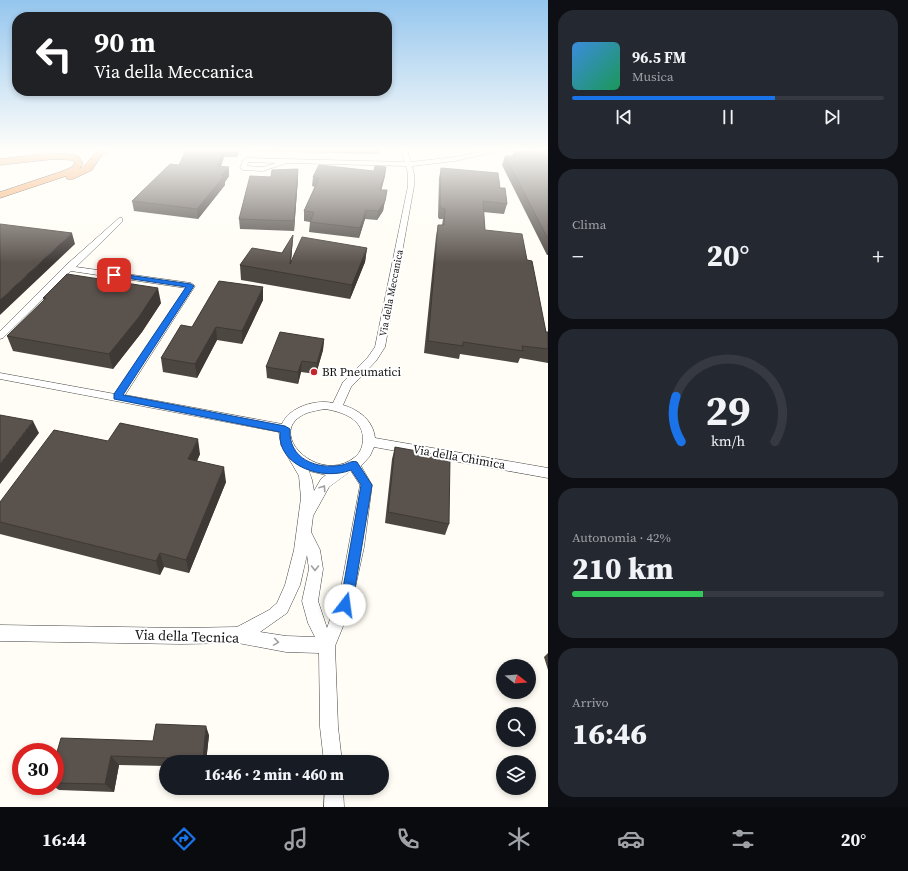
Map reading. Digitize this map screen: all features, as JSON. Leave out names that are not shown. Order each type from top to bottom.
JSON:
[{"type":"highway","points":[[0,195],[22,188]]},
{"type":"highway","points":[[0,200],[37,188]]},
{"type":"street","name":"Via della Meccanica","points":[[336,407],[347,385],[372,359],[380,347],[411,188]]},
{"type":"street","points":[[0,336],[68,268],[119,220]]},
{"type":"street","points":[[68,268],[191,286],[118,397]]},
{"type":"street","points":[[0,376],[285,429]]},
{"type":"street","points":[[238,635],[282,609],[291,591],[308,512],[308,486],[303,471],[296,458],[288,449],[284,439],[285,429],[292,418],[304,409],[320,406],[336,407],[350,412],[361,420],[366,427],[370,442],[368,451],[362,459],[325,483],[308,512]]},
{"type":"street","name":"Via della Chimica","points":[[370,442],[548,473]]},
{"type":"street","points":[[296,458],[310,467],[327,470],[349,467]]},
{"type":"street","points":[[327,645],[337,627],[348,594],[366,485],[349,467]]},
{"type":"street","points":[[304,532],[313,550],[316,569],[310,601],[316,622],[327,645],[328,707],[332,755]]},
{"type":"street","name":"Via della Tecnica","points":[[0,633],[145,634],[181,636],[238,635],[247,638],[286,644],[327,645]]},
{"type":"street","points":[[334,795],[334,807]]},
{"type":"building","points":[[146,188],[214,188],[197,209],[132,201]]},
{"type":"building","points":[[247,188],[297,188],[294,221],[239,219]]},
{"type":"building","points":[[315,188],[381,188],[380,190],[387,190],[385,201],[378,211],[366,210],[360,228],[310,222],[314,212],[304,211]]},
{"type":"building","points":[[440,188],[505,188],[507,204],[483,201],[485,230],[522,234],[527,260],[532,261],[546,332],[548,332],[548,349],[522,346],[523,351],[463,342],[463,346],[428,341],[438,225],[444,225],[445,209],[441,208]]},
{"type":"building","points":[[521,188],[548,188],[548,239]]},
{"type":"building","points":[[0,224],[72,233],[0,300]]},
{"type":"building","points":[[293,235],[290,264],[302,237],[367,248],[352,285],[240,265],[252,248],[282,253]]},
{"type":"building","points":[[67,274],[158,288],[139,317],[109,354],[7,336],[46,298],[43,298]]},
{"type":"building","points":[[219,281],[263,287],[242,331],[216,327],[195,364],[161,358],[181,325],[192,327]]},
{"type":"building","points":[[280,332],[324,339],[317,363],[302,361],[298,372],[266,367]]},
{"type":"building","points":[[0,415],[33,421],[0,464]]},
{"type":"building","points":[[120,423],[198,439],[188,459],[224,467],[186,560],[160,553],[156,561],[0,522],[0,502],[54,430],[108,441]]},
{"type":"building","points":[[395,447],[450,457],[449,524],[388,512]]},
{"type":"building","points":[[156,724],[206,726],[203,755],[159,755],[159,758],[111,756],[105,784],[64,783],[64,743],[60,743],[61,738],[153,741]]},
{"type":"place","name":"BR Pneumatici","points":[[314,372]]},
{"type":"route","points":[[114,275],[191,286],[118,397],[285,429],[284,439],[288,449],[296,458],[310,467],[327,470],[344,469],[354,465],[366,485],[345,605]]}]
